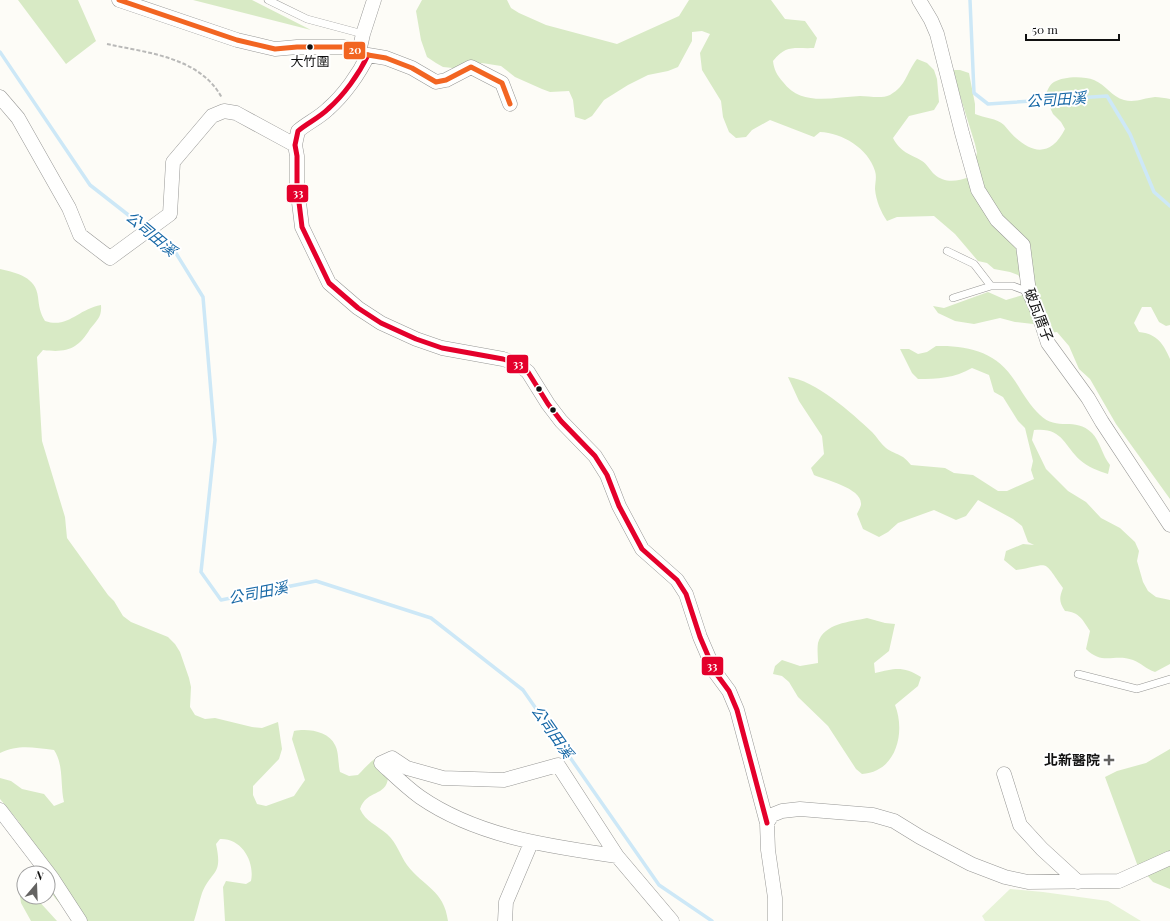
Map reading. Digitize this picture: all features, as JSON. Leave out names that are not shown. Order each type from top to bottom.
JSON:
[{"type":"street","points":[[119,0],[237,40],[275,49],[297,47],[344,47],[363,54],[386,58],[412,68],[436,82],[446,80],[471,67],[502,83],[510,104]]},
{"type":"street","points":[[374,0],[363,34],[363,66],[332,105],[298,131],[295,145],[298,156],[297,186],[302,227],[329,283],[358,308],[381,323],[416,340],[442,348],[503,359],[518,364],[528,372],[548,404],[562,421],[595,456],[607,475],[619,506],[642,549],[677,580],[686,594],[700,637],[715,672],[729,691],[737,710],[766,823],[768,850],[775,898],[775,921]]},
{"type":"street","name":"破瓦厝子","points":[[919,0],[931,20],[937,34],[953,100],[978,190],[997,220],[1023,245],[1029,292],[1038,312],[1048,343],[1088,398],[1102,422],[1170,524]]},
{"type":"street","points":[[0,97],[18,118],[69,208],[80,235],[110,258],[170,214],[173,162],[212,116],[224,111],[236,113],[295,145]]},
{"type":"street","points":[[617,856],[532,843],[466,823],[420,797],[380,763],[392,758],[407,768],[443,778],[504,780],[558,765],[617,856],[672,921]]},
{"type":"street","points":[[1004,774],[1020,824],[1042,849],[1078,882]]},
{"type":"street","points":[[766,823],[772,815],[788,810],[800,809],[873,815],[894,821],[920,837],[971,864],[1005,877],[1028,882],[1119,881],[1170,858]]},
{"type":"street","points":[[0,810],[47,872],[80,921]]},
{"type":"street","points":[[505,921],[506,902],[532,843]]},
{"type":"lane","points":[[268,0],[307,19],[363,34]]},
{"type":"lane","points":[[947,251],[974,264],[991,286]]},
{"type":"lane","points":[[953,298],[991,286],[1014,286],[1029,292]]},
{"type":"lane","points":[[1078,674],[1137,689],[1170,679]]},
{"type":"path","points":[[106,44],[178,60],[189,66],[216,86],[224,100],[224,111]]},
{"type":"green space","points":[[18,0],[78,0],[96,41],[66,64]]},
{"type":"green space","points":[[193,0],[252,0],[311,30]]},
{"type":"green space","points":[[422,0],[507,0],[511,8],[546,25],[617,44],[679,16],[689,0],[771,0],[785,19],[805,21],[817,38],[814,48],[791,48],[782,52],[773,61],[777,75],[790,90],[799,95],[818,99],[886,96],[890,95],[900,87],[917,59],[927,63],[934,70],[937,79],[939,102],[934,110],[909,116],[893,138],[902,150],[924,162],[938,177],[952,181],[969,177],[977,153],[952,70],[960,70],[969,73],[975,104],[975,114],[994,119],[1004,125],[1024,145],[1039,150],[1046,149],[1053,145],[1065,129],[1061,122],[1053,114],[1045,97],[1047,90],[1054,82],[1058,80],[1080,77],[1094,80],[1116,96],[1128,101],[1155,97],[1170,99],[1170,325],[1166,326],[1159,322],[1151,307],[1142,307],[1134,323],[1139,332],[1155,337],[1159,340],[1170,359],[1170,499],[1116,424],[1090,379],[1079,369],[1069,346],[1057,332],[1049,333],[1033,324],[1015,322],[1000,318],[974,324],[955,321],[938,313],[933,306],[944,308],[988,292],[1006,300],[1023,295],[1030,290],[1018,275],[994,269],[987,263],[978,261],[955,234],[934,216],[897,217],[887,221],[876,198],[876,173],[872,163],[867,155],[853,143],[837,135],[820,132],[814,137],[770,120],[752,130],[746,137],[736,138],[729,132],[723,117],[721,101],[702,70],[700,53],[710,34],[702,31],[692,32],[692,41],[678,67],[668,71],[648,75],[628,85],[604,100],[592,116],[585,120],[575,117],[573,100],[569,91],[550,92],[515,77],[501,66],[482,63],[472,67],[443,67],[427,57],[421,40],[416,11]]},
{"type":"green space","points":[[0,269],[19,274],[30,280],[36,290],[39,306],[45,321],[53,323],[67,321],[86,310],[101,305],[101,313],[81,341],[65,350],[43,350],[37,357],[42,441],[65,517],[67,538],[108,595],[114,601],[123,616],[131,622],[168,637],[175,644],[180,652],[189,678],[191,687],[190,707],[195,715],[205,719],[215,718],[262,728],[278,722],[282,749],[279,759],[253,786],[253,795],[257,804],[266,806],[294,796],[305,780],[292,739],[294,731],[311,730],[328,736],[336,748],[340,772],[349,776],[358,775],[373,760],[385,755],[388,772],[387,784],[380,791],[367,798],[360,809],[365,817],[383,831],[396,845],[407,865],[413,872],[438,895],[446,911],[448,921],[225,921],[223,887],[226,881],[246,884],[251,881],[252,874],[249,859],[241,847],[235,842],[220,839],[216,844],[218,854],[217,867],[202,893],[194,921],[81,921],[63,907],[56,899],[56,865],[38,865],[19,822],[0,799],[0,778],[11,781],[22,789],[44,794],[54,806],[64,802],[61,769],[57,756],[54,750],[33,748],[14,748],[0,753]]},
{"type":"green space","points":[[936,346],[970,349],[991,357],[1008,371],[1026,399],[1046,420],[1059,424],[1079,425],[1086,428],[1095,436],[1110,465],[1108,474],[1093,468],[1080,460],[1062,438],[1051,431],[1034,430],[1032,440],[1046,469],[1068,491],[1086,502],[1101,518],[1120,528],[1135,542],[1139,551],[1137,561],[1143,582],[1148,591],[1156,597],[1170,600],[1170,664],[1155,672],[1133,660],[1126,658],[1098,657],[1086,649],[1090,631],[1083,620],[1077,615],[1065,611],[1060,600],[1063,588],[1048,567],[1040,565],[1016,570],[1004,560],[1006,551],[1023,544],[1034,545],[1028,542],[1022,526],[1013,519],[978,500],[966,516],[956,520],[934,510],[898,523],[888,532],[879,537],[863,529],[857,514],[861,505],[860,499],[856,494],[850,489],[814,475],[811,468],[824,454],[822,436],[799,401],[788,377],[799,379],[810,384],[833,398],[864,424],[882,445],[902,456],[911,465],[945,468],[954,473],[973,475],[998,491],[1007,491],[1034,479],[1031,470],[1033,461],[1025,428],[1018,421],[1003,397],[994,392],[989,375],[972,368],[959,374],[946,377],[918,379],[912,373],[900,349],[909,349],[918,354],[927,352]]},
{"type":"green space","points":[[867,618],[895,624],[889,651],[874,663],[875,673],[893,669],[903,669],[921,677],[918,686],[895,705],[899,727],[898,739],[890,759],[874,772],[862,774],[856,769],[828,726],[798,697],[789,682],[782,676],[773,674],[775,666],[782,660],[800,666],[818,663],[818,643],[821,636],[826,631],[838,624]]},
{"type":"green space","points":[[1170,749],[1170,889],[1153,882],[1137,864],[1105,777],[1117,771],[1146,763]]},
{"type":"green space","points":[[1010,889],[1108,901],[1141,921],[985,921],[982,916]]},
{"type":"green space","points":[[22,905],[42,905],[57,921],[31,921]]},
{"type":"waterway","name":"公司田溪","points":[[970,0],[974,93],[988,104],[1107,96],[1130,134],[1154,192],[1170,206]]},
{"type":"waterway","name":"公司田溪","points":[[0,52],[90,185],[145,228]]},
{"type":"waterway","name":"公司田溪","points":[[150,231],[174,250],[203,297],[215,440],[201,572],[221,600],[316,581],[431,618],[523,690],[659,885],[712,921]]},
{"type":"transit line","name":"20","points":[[119,0],[237,40],[275,49],[297,47],[344,47],[368,55],[386,58],[412,68],[436,82],[446,80],[471,67],[502,83],[510,104]]},
{"type":"transit line","name":"33","points":[[368,55],[356,77],[340,97],[317,118],[298,131],[295,145],[297,156],[297,186],[302,227],[329,283],[358,308],[381,323],[416,339],[442,348],[503,359],[518,364],[528,372],[548,404],[561,421],[595,456],[607,475],[619,506],[642,549],[677,580],[686,594],[700,637],[715,672],[729,691],[737,710],[767,823]]},
{"type":"place","name":"大竹圍","points":[[310,47]]},
{"type":"place","name":"北新醫院","points":[[1109,760]]}]
